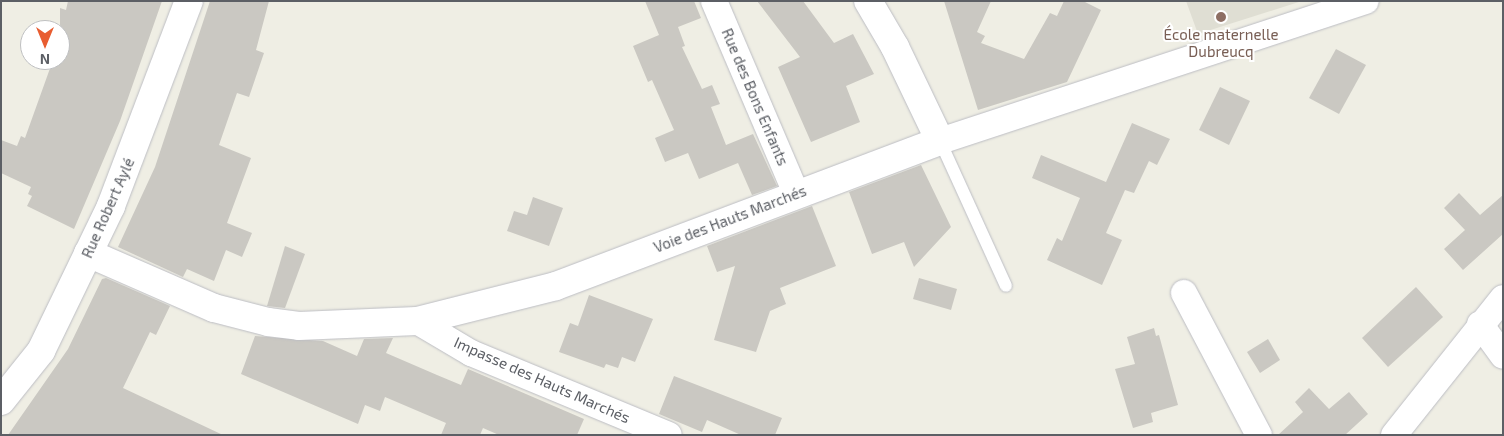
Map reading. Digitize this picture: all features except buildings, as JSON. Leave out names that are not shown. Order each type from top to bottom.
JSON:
[{"type":"street","name":"Rue Robert Aylé","points":[[1,401],[41,351],[111,206],[189,1]]},
{"type":"street","name":"Rue des Bons Enfants","points":[[714,1],[796,193]]},
{"type":"street","points":[[868,1],[895,47],[940,141]]},
{"type":"street","name":"Voie des Hauts Marchés","points":[[88,253],[214,308],[268,322],[299,326],[416,321],[556,286],[796,193],[940,141],[1366,1]]},
{"type":"street","points":[[1184,293],[1259,435]]},
{"type":"street","points":[[1394,435],[1480,324],[1503,298]]},
{"type":"street","name":"Impasse des Hauts Marchés","points":[[416,321],[471,352],[669,435]]},
{"type":"street","points":[[1480,324],[1503,356]]},
{"type":"lane","points":[[940,141],[1006,286]]},
{"type":"shaded area","name":"École maternelle Dubreucq","points":[[1186,1],[1302,1],[1198,34]]},
{"type":"place","name":"École maternelle Dubreucq","points":[[1221,17]]}]
